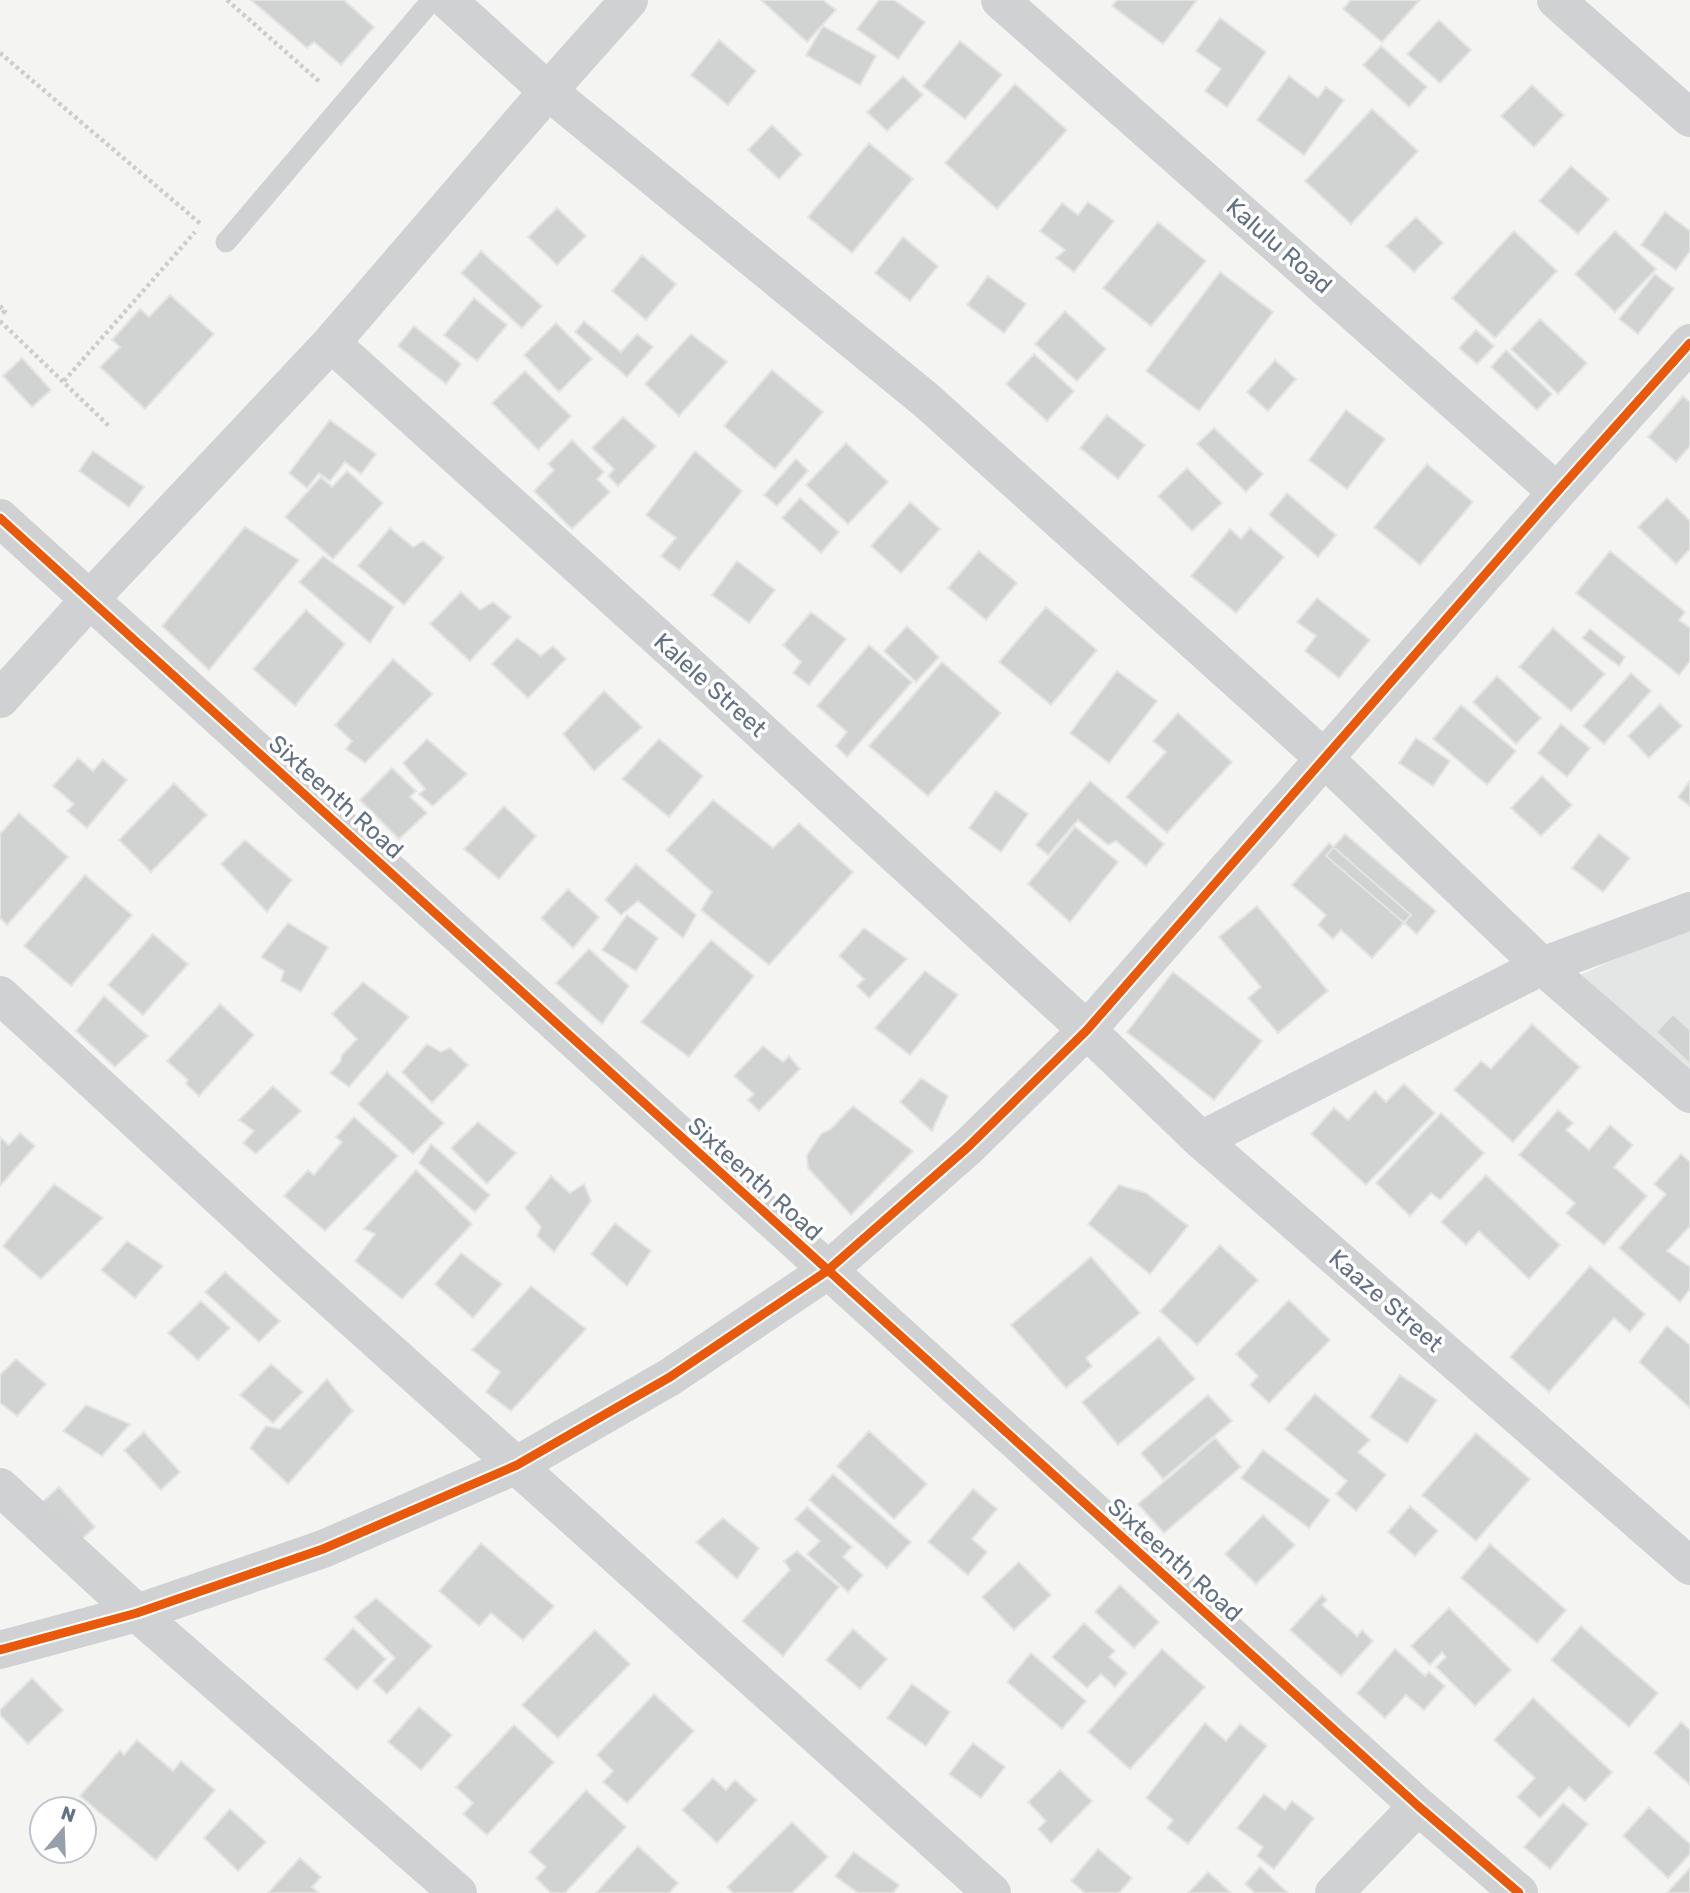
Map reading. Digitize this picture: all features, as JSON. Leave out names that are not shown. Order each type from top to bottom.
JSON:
[{"type":"street","points":[[447,0],[548,91],[926,400],[1325,760],[1542,966],[1690,1094]]},
{"type":"street","points":[[0,699],[90,599],[331,343],[629,0]]},
{"type":"street","name":"Kalulu Road","points":[[1000,0],[1557,492]]},
{"type":"street","points":[[1556,0],[1690,118]]},
{"type":"street","name":"Kalele Street","points":[[331,343],[705,680],[1087,1030]]},
{"type":"street","points":[[0,1650],[137,1613],[323,1549],[517,1465],[670,1377],[827,1271],[968,1147],[1087,1030],[1690,343]]},
{"type":"street","name":"Sixteenth Road","points":[[0,518],[1418,1806],[1519,1893]]},
{"type":"street","points":[[1201,1140],[1542,966],[1690,911]]},
{"type":"street","points":[[0,995],[292,1264],[992,1893]]},
{"type":"street","name":"Kaaze Street","points":[[1087,1030],[1201,1140],[1690,1566]]},
{"type":"street","points":[[0,1487],[137,1613],[458,1893]]},
{"type":"street","points":[[1334,1893],[1418,1806]]},
{"type":"lane","points":[[226,242],[432,0]]},
{"type":"path","points":[[227,0],[323,86]]},
{"type":"path","points":[[0,53],[202,225],[226,242]]},
{"type":"path","points":[[0,306],[5,311],[0,315]]},
{"type":"path","points":[[0,321],[111,428]]},
{"type":"shaded area","points":[[1690,923],[1690,1084],[1568,981]]},
{"type":"building","points":[[251,0],[344,0],[374,27],[341,65],[314,42],[307,48]]},
{"type":"building","points":[[761,0],[823,0],[836,10],[807,42]]},
{"type":"building","points":[[879,0],[894,0],[925,22],[898,59],[857,29]]},
{"type":"building","points":[[1117,0],[1197,0],[1163,44],[1112,6]]},
{"type":"building","points":[[1351,0],[1420,0],[1382,42],[1343,9]]},
{"type":"building","points":[[1220,18],[1266,52],[1227,107],[1205,91],[1221,69],[1196,51]]},
{"type":"building","points":[[1439,20],[1471,50],[1440,83],[1407,54]]},
{"type":"building","points":[[823,26],[876,56],[860,85],[806,55]]},
{"type":"building","points":[[719,40],[756,71],[728,105],[691,75]]},
{"type":"building","points":[[960,41],[1002,75],[965,119],[923,86]]},
{"type":"building","points":[[1381,46],[1427,87],[1409,107],[1363,65]]},
{"type":"building","points":[[903,76],[923,95],[887,131],[867,112]]},
{"type":"building","points":[[1289,76],[1318,98],[1326,87],[1344,100],[1304,155],[1257,120]]},
{"type":"building","points":[[1015,84],[1067,130],[997,209],[945,163]]},
{"type":"building","points":[[1532,85],[1564,115],[1534,147],[1501,116]]},
{"type":"building","points":[[1372,109],[1418,151],[1351,224],[1305,181]]},
{"type":"building","points":[[772,125],[802,154],[779,179],[748,150]]},
{"type":"building","points":[[869,143],[913,179],[852,253],[808,217]]},
{"type":"building","points":[[1571,166],[1609,199],[1578,234],[1539,201]]},
{"type":"building","points":[[1088,202],[1114,221],[1074,272],[1056,258],[1065,250],[1040,231],[1062,203],[1078,215]]},
{"type":"building","points":[[557,208],[586,236],[557,265],[528,237]]},
{"type":"building","points":[[1665,212],[1690,231],[1690,251],[1676,270],[1641,245]]},
{"type":"building","points":[[1416,217],[1443,243],[1414,272],[1386,246]]},
{"type":"building","points":[[1158,222],[1206,261],[1151,326],[1103,288]]},
{"type":"building","points":[[1514,231],[1557,271],[1495,338],[1452,298]]},
{"type":"building","points":[[1615,231],[1656,269],[1615,312],[1575,274]]},
{"type":"building","points":[[903,237],[938,266],[910,301],[875,273]]},
{"type":"building","points":[[481,251],[542,306],[522,328],[461,273]]},
{"type":"building","points":[[642,255],[676,284],[646,320],[612,291]]},
{"type":"building","points":[[1220,272],[1273,312],[1199,411],[1146,371]]},
{"type":"building","points":[[1655,274],[1674,289],[1638,334],[1619,319]]},
{"type":"building","points":[[988,276],[1026,304],[1004,333],[967,305]]},
{"type":"building","points":[[170,295],[214,334],[145,409],[100,367],[120,347],[112,340],[140,309],[149,317]]},
{"type":"building","points":[[474,298],[507,325],[477,361],[444,335]]},
{"type":"building","points":[[1065,311],[1106,349],[1077,381],[1035,344]]},
{"type":"building","points":[[1540,319],[1587,363],[1558,394],[1511,349]]},
{"type":"building","points":[[584,321],[621,352],[637,334],[653,347],[627,377],[575,332]]},
{"type":"building","points":[[556,323],[592,359],[559,392],[524,355]]},
{"type":"building","points":[[414,326],[461,364],[446,384],[398,346]]},
{"type":"building","points":[[1476,330],[1494,346],[1477,364],[1459,348]]},
{"type":"building","points":[[691,334],[727,362],[679,416],[645,384]]},
{"type":"building","points":[[1506,350],[1552,394],[1537,410],[1491,367]]},
{"type":"building","points":[[1034,354],[1074,391],[1047,421],[1006,384]]},
{"type":"building","points":[[22,358],[51,390],[32,407],[3,376]]},
{"type":"building","points":[[1275,360],[1296,379],[1268,411],[1247,392]]},
{"type":"building","points":[[772,370],[823,412],[775,469],[724,426]]},
{"type":"building","points":[[525,371],[571,416],[538,450],[492,403]]},
{"type":"building","points":[[1683,396],[1690,402],[1690,446],[1676,462],[1648,437]]},
{"type":"building","points":[[1346,410],[1385,439],[1347,489],[1309,460]]},
{"type":"building","points":[[1107,415],[1145,445],[1118,479],[1080,448]]},
{"type":"building","points":[[623,417],[656,446],[618,486],[608,476],[614,469],[592,448]]},
{"type":"building","points":[[330,420],[376,454],[361,474],[345,462],[330,481],[319,473],[307,488],[289,473]]},
{"type":"building","points":[[1214,428],[1263,474],[1246,492],[1197,444]]},
{"type":"building","points":[[572,440],[604,472],[597,479],[610,492],[572,529],[534,491],[554,470],[548,464]]},
{"type":"building","points":[[846,443],[888,482],[848,524],[806,485]]},
{"type":"building","points":[[93,451],[144,487],[129,507],[79,471]]},
{"type":"building","points":[[695,451],[742,491],[679,570],[661,556],[676,538],[646,515]]},
{"type":"building","points":[[796,459],[808,471],[777,506],[764,495]]},
{"type":"building","points":[[1427,464],[1473,502],[1420,565],[1374,527]]},
{"type":"building","points":[[1187,468],[1222,503],[1192,531],[1158,496]]},
{"type":"building","points":[[347,471],[383,503],[333,559],[285,517],[321,477],[332,487]]},
{"type":"building","points":[[1287,493],[1336,535],[1318,557],[1269,515]]},
{"type":"building","points":[[800,498],[839,532],[821,553],[782,518]]},
{"type":"building","points":[[1667,498],[1690,521],[1690,549],[1676,564],[1638,527]]},
{"type":"building","points":[[910,502],[940,529],[901,573],[871,546]]},
{"type":"building","points":[[245,527],[299,560],[209,670],[162,626]]},
{"type":"building","points":[[390,528],[413,547],[423,541],[444,558],[404,605],[358,566]]},
{"type":"building","points":[[1250,528],[1284,557],[1236,613],[1191,576],[1230,529],[1241,539]]},
{"type":"building","points":[[979,551],[1017,583],[986,620],[948,588]]},
{"type":"building","points":[[1610,551],[1685,612],[1679,620],[1690,628],[1690,661],[1679,675],[1576,593]]},
{"type":"building","points":[[323,556],[394,607],[370,643],[299,582]]},
{"type":"building","points":[[737,561],[775,590],[749,623],[712,595]]},
{"type":"building","points":[[461,592],[480,610],[493,602],[511,617],[470,661],[430,624]]},
{"type":"building","points":[[1317,598],[1370,640],[1339,678],[1305,651],[1316,636],[1297,622]]},
{"type":"building","points":[[1046,607],[1097,650],[1051,705],[999,662]]},
{"type":"building","points":[[306,610],[345,644],[295,706],[253,669]]},
{"type":"building","points":[[811,612],[846,639],[809,685],[793,673],[801,662],[783,645]]},
{"type":"building","points":[[907,626],[939,657],[916,682],[884,651]]},
{"type":"building","points":[[1553,628],[1605,674],[1571,711],[1519,667]]},
{"type":"building","points":[[1590,629],[1625,657],[1619,666],[1582,638]]},
{"type":"building","points":[[517,638],[541,656],[553,646],[566,659],[528,698],[492,664]]},
{"type":"building","points":[[869,645],[912,682],[847,757],[836,746],[847,732],[817,706]]},
{"type":"building","points":[[393,659],[433,694],[365,763],[346,749],[352,741],[335,725]]},
{"type":"building","points":[[942,662],[1001,713],[928,796],[869,746]]},
{"type":"building","points":[[1117,671],[1157,701],[1109,763],[1070,733]]},
{"type":"building","points":[[1631,673],[1651,691],[1604,744],[1583,726]]},
{"type":"building","points":[[1497,676],[1541,718],[1516,744],[1473,702]]},
{"type":"building","points":[[604,691],[642,727],[594,771],[563,734]]},
{"type":"building","points":[[1660,704],[1682,726],[1649,758],[1628,736]]},
{"type":"building","points":[[1461,705],[1516,751],[1487,785],[1433,739]]},
{"type":"building","points":[[1178,713],[1232,762],[1167,833],[1126,797],[1166,752],[1153,741]]},
{"type":"building","points":[[1561,724],[1590,748],[1567,777],[1538,753]]},
{"type":"building","points":[[1416,738],[1450,761],[1433,786],[1399,763]]},
{"type":"building","points":[[427,739],[467,774],[433,806],[419,794],[425,789],[403,763]]},
{"type":"building","points":[[659,739],[703,776],[669,817],[622,779]]},
{"type":"building","points":[[78,758],[93,771],[103,760],[127,780],[87,828],[67,811],[74,804],[53,786]]},
{"type":"building","points":[[392,768],[416,791],[410,797],[427,813],[399,839],[360,800]]},
{"type":"building","points":[[1542,776],[1572,805],[1541,836],[1511,808]]},
{"type":"building","points":[[1090,781],[1164,844],[1146,866],[1116,841],[1108,845],[1078,820],[1048,855],[1036,845]]},
{"type":"building","points":[[1690,781],[1690,806],[1678,797]]},
{"type":"building","points":[[174,783],[207,815],[151,872],[119,840]]},
{"type":"building","points":[[996,791],[1028,814],[1001,852],[969,828]]},
{"type":"building","points":[[713,800],[773,848],[799,823],[853,872],[769,965],[701,910],[712,892],[666,850]]},
{"type":"building","points":[[504,806],[536,836],[499,879],[464,849]]},
{"type":"building","points":[[19,813],[68,857],[7,925],[0,918],[0,834]]},
{"type":"building","points":[[1075,827],[1118,862],[1070,922],[1028,884]]},
{"type":"building","points":[[1345,834],[1436,911],[1417,934],[1326,856]]},
{"type":"building","points":[[1599,834],[1630,858],[1603,892],[1572,868]]},
{"type":"building","points":[[245,840],[292,880],[267,912],[221,864]]},
{"type":"building","points":[[1329,843],[1411,915],[1372,958],[1341,930],[1333,939],[1318,925],[1326,915],[1292,885]]},
{"type":"building","points":[[636,864],[696,915],[683,938],[638,901],[621,915],[605,900]]},
{"type":"building","points":[[85,875],[132,915],[71,986],[24,946]]},
{"type":"building","points":[[568,889],[599,917],[573,948],[541,918]]},
{"type":"building","points":[[1257,906],[1328,991],[1278,1033],[1248,998],[1261,987],[1219,937]]},
{"type":"building","points":[[627,915],[658,938],[636,971],[602,950]]},
{"type":"building","points":[[288,923],[328,947],[301,992],[281,981],[284,971],[261,957]]},
{"type":"building","points":[[864,928],[907,959],[869,998],[857,986],[864,979],[839,956]]},
{"type":"building","points":[[153,934],[188,964],[143,1015],[108,985]]},
{"type":"building","points":[[711,940],[754,976],[689,1057],[641,1022]]},
{"type":"building","points":[[589,949],[629,986],[602,1024],[556,983]]},
{"type":"building","points":[[925,971],[958,995],[910,1055],[875,1028]]},
{"type":"building","points":[[1173,972],[1262,1041],[1214,1100],[1127,1032]]},
{"type":"building","points":[[363,982],[409,1017],[349,1087],[330,1073],[357,1039],[332,1014]]},
{"type":"building","points":[[104,996],[148,1036],[115,1067],[76,1031]]},
{"type":"building","points":[[220,1004],[254,1035],[199,1096],[186,1084],[188,1080],[167,1061]]},
{"type":"building","points":[[1673,1014],[1690,1030],[1690,1064],[1656,1032]]},
{"type":"building","points":[[1532,1024],[1580,1067],[1513,1142],[1454,1090],[1481,1061],[1491,1069]]},
{"type":"building","points":[[427,1044],[441,1052],[450,1048],[468,1065],[432,1103],[402,1072]]},
{"type":"building","points":[[763,1046],[783,1062],[789,1056],[800,1069],[759,1111],[748,1100],[754,1094],[734,1076]]},
{"type":"building","points":[[387,1072],[444,1123],[413,1154],[358,1104]]},
{"type":"building","points":[[921,1078],[948,1096],[932,1131],[900,1102]]},
{"type":"building","points":[[1404,1084],[1435,1113],[1366,1185],[1311,1134],[1334,1108],[1348,1120],[1375,1091],[1386,1102]]},
{"type":"building","points":[[273,1086],[301,1111],[256,1154],[243,1143],[254,1131],[239,1120]]},
{"type":"building","points":[[853,1106],[913,1151],[851,1215],[808,1168],[807,1155],[821,1134],[831,1129]]},
{"type":"building","points":[[1558,1110],[1573,1123],[1566,1130],[1589,1150],[1610,1125],[1633,1145],[1614,1167],[1647,1196],[1604,1245],[1566,1213],[1575,1203],[1519,1155]]},
{"type":"building","points":[[1441,1113],[1484,1153],[1440,1200],[1431,1193],[1410,1216],[1376,1183]]},
{"type":"building","points":[[354,1117],[398,1156],[325,1231],[284,1196],[308,1170],[314,1175],[342,1142],[336,1137]]},
{"type":"building","points":[[478,1122],[516,1153],[487,1184],[451,1148]]},
{"type":"building","points":[[20,1133],[35,1146],[0,1186],[0,1137],[9,1145]]},
{"type":"building","points":[[431,1144],[490,1195],[475,1212],[419,1163]]},
{"type":"building","points":[[1681,1154],[1690,1162],[1690,1226],[1667,1251],[1690,1267],[1690,1289],[1680,1302],[1619,1248],[1666,1194],[1654,1184]]},
{"type":"building","points":[[416,1170],[472,1224],[402,1299],[355,1261],[375,1234],[364,1229]]},
{"type":"building","points":[[1486,1175],[1560,1245],[1529,1279],[1479,1231],[1466,1245],[1441,1222]]},
{"type":"building","points":[[551,1176],[570,1193],[584,1184],[591,1201],[554,1252],[537,1236],[541,1227],[525,1208]]},
{"type":"building","points":[[54,1184],[103,1218],[41,1279],[3,1246]]},
{"type":"building","points":[[1119,1185],[1146,1193],[1188,1226],[1150,1274],[1088,1224]]},
{"type":"building","points":[[615,1223],[651,1251],[627,1286],[591,1254]]},
{"type":"building","points":[[127,1241],[163,1266],[135,1298],[101,1270]]},
{"type":"building","points":[[1220,1245],[1258,1280],[1197,1345],[1160,1311]]},
{"type":"building","points":[[461,1253],[502,1284],[473,1318],[435,1284]]},
{"type":"building","points":[[1091,1257],[1140,1313],[1086,1358],[1092,1366],[1066,1388],[1011,1325]]},
{"type":"building","points":[[1590,1266],[1645,1314],[1630,1332],[1614,1318],[1549,1392],[1510,1357]]},
{"type":"building","points":[[225,1272],[280,1321],[259,1342],[205,1292]]},
{"type":"building","points":[[531,1286],[586,1329],[511,1411],[486,1392],[500,1372],[472,1350]]},
{"type":"building","points":[[1289,1300],[1330,1340],[1269,1403],[1250,1385],[1258,1376],[1236,1354]]},
{"type":"building","points":[[201,1301],[230,1328],[198,1360],[168,1333]]},
{"type":"building","points":[[1667,1326],[1690,1345],[1690,1408],[1639,1362]]},
{"type":"building","points":[[1159,1337],[1195,1379],[1118,1445],[1082,1402]]},
{"type":"building","points":[[16,1359],[46,1384],[17,1416],[0,1403],[0,1375]]},
{"type":"building","points":[[271,1364],[303,1392],[273,1423],[240,1395]]},
{"type":"building","points":[[1400,1375],[1437,1400],[1407,1443],[1370,1417]]},
{"type":"building","points":[[327,1379],[353,1411],[288,1484],[250,1448],[266,1426],[280,1429]]},
{"type":"building","points":[[1315,1394],[1370,1440],[1358,1452],[1386,1475],[1356,1511],[1336,1494],[1347,1481],[1285,1429]]},
{"type":"building","points":[[1208,1395],[1232,1421],[1163,1479],[1141,1453]]},
{"type":"building","points":[[86,1405],[130,1424],[102,1456],[63,1431]]},
{"type":"building","points":[[869,1431],[927,1484],[894,1519],[837,1466]]},
{"type":"building","points":[[144,1432],[180,1472],[161,1490],[124,1450]]},
{"type":"building","points":[[1476,1433],[1530,1479],[1476,1541],[1422,1495]]},
{"type":"building","points":[[1215,1438],[1241,1467],[1164,1533],[1138,1504]]},
{"type":"building","points":[[1263,1450],[1330,1500],[1309,1528],[1241,1478]]},
{"type":"building","points":[[833,1474],[911,1542],[887,1568],[809,1500]]},
{"type":"building","points":[[59,1487],[95,1527],[76,1544],[40,1504]]},
{"type":"building","points":[[973,1489],[997,1509],[972,1539],[987,1552],[968,1575],[928,1542]]},
{"type":"building","points":[[1410,1506],[1438,1531],[1415,1556],[1388,1532]]},
{"type":"building","points":[[807,1507],[852,1547],[843,1557],[863,1575],[848,1592],[807,1554],[820,1541],[795,1519]]},
{"type":"building","points":[[1263,1515],[1295,1545],[1256,1584],[1225,1554]]},
{"type":"building","points":[[723,1518],[759,1548],[737,1579],[696,1542]]},
{"type":"building","points":[[481,1543],[554,1606],[523,1640],[491,1613],[479,1626],[439,1591]]},
{"type":"building","points":[[1490,1544],[1566,1610],[1537,1643],[1461,1578]]},
{"type":"building","points":[[797,1551],[839,1587],[783,1656],[742,1621],[790,1570],[784,1561]]},
{"type":"building","points":[[1019,1562],[1051,1595],[1014,1630],[982,1597]]},
{"type":"building","points":[[1120,1585],[1159,1622],[1134,1648],[1095,1612]]},
{"type":"building","points":[[1322,1595],[1327,1600],[1322,1605],[1357,1636],[1362,1630],[1373,1641],[1341,1676],[1290,1630]]},
{"type":"building","points":[[376,1598],[432,1646],[387,1694],[373,1681],[395,1658],[354,1617]]},
{"type":"building","points":[[1449,1608],[1511,1670],[1475,1706],[1436,1667],[1446,1657],[1442,1652],[1430,1665],[1411,1646]]},
{"type":"building","points":[[1084,1623],[1115,1651],[1109,1657],[1127,1673],[1115,1687],[1101,1674],[1087,1688],[1052,1657]]},
{"type":"building","points":[[1581,1626],[1658,1693],[1629,1727],[1551,1660]]},
{"type":"building","points":[[353,1628],[386,1659],[357,1690],[324,1659]]},
{"type":"building","points":[[853,1629],[887,1659],[860,1689],[826,1660]]},
{"type":"building","points":[[595,1630],[630,1664],[558,1738],[522,1705]]},
{"type":"building","points":[[1162,1649],[1205,1687],[1130,1769],[1088,1732]]},
{"type":"building","points":[[1395,1649],[1425,1676],[1429,1672],[1445,1686],[1424,1710],[1406,1695],[1385,1718],[1357,1693]]},
{"type":"building","points":[[1031,1653],[1086,1701],[1062,1729],[1007,1682]]},
{"type":"building","points":[[32,1678],[63,1710],[28,1744],[0,1715],[0,1710]]},
{"type":"building","points":[[912,1684],[950,1712],[926,1746],[887,1718]]},
{"type":"building","points":[[654,1694],[694,1731],[627,1803],[603,1782],[613,1771],[597,1755]]},
{"type":"building","points":[[1533,1698],[1612,1772],[1585,1801],[1569,1787],[1540,1818],[1517,1797],[1535,1778],[1494,1740]]},
{"type":"building","points":[[419,1707],[452,1735],[421,1770],[388,1742]]},
{"type":"building","points":[[1681,1722],[1690,1730],[1690,1785],[1654,1753]]},
{"type":"building","points":[[1205,1723],[1226,1741],[1240,1724],[1267,1746],[1188,1844],[1167,1828],[1173,1820],[1146,1798]]},
{"type":"building","points":[[514,1725],[554,1762],[487,1835],[463,1814],[473,1803],[456,1787]]},
{"type":"building","points":[[137,1740],[173,1771],[181,1761],[215,1790],[156,1860],[98,1811],[98,1795],[81,1795],[120,1750],[124,1755]]},
{"type":"building","points":[[973,1743],[1005,1767],[981,1798],[949,1774]]},
{"type":"building","points":[[1060,1770],[1092,1801],[1051,1843],[1038,1829],[1046,1821],[1028,1802]]},
{"type":"building","points":[[713,1778],[726,1790],[735,1780],[757,1800],[717,1843],[682,1810]]},
{"type":"building","points":[[586,1790],[626,1827],[565,1893],[551,1893],[536,1878],[546,1867],[529,1852]]},
{"type":"building","points":[[1264,1794],[1285,1810],[1292,1801],[1314,1818],[1274,1869],[1257,1856],[1263,1847],[1237,1828]]},
{"type":"building","points":[[1563,1803],[1588,1824],[1550,1869],[1524,1847]]},
{"type":"building","points":[[1649,1807],[1690,1844],[1690,1854],[1668,1878],[1623,1836]]},
{"type":"building","points":[[230,1809],[266,1842],[238,1871],[204,1838]]},
{"type":"building","points":[[792,1822],[828,1857],[792,1893],[733,1893],[727,1887]]},
{"type":"building","points":[[638,1846],[678,1883],[669,1893],[596,1893]]},
{"type":"building","points":[[1098,1849],[1132,1878],[1119,1893],[1085,1893],[1071,1881]]},
{"type":"building","points":[[854,1852],[899,1885],[893,1893],[858,1893],[835,1876]]},
{"type":"building","points":[[300,1858],[321,1877],[312,1887],[319,1893],[268,1893]]},
{"type":"building","points":[[1260,1867],[1288,1893],[1255,1893],[1245,1884]]},
{"type":"building","points":[[1690,1868],[1690,1893],[1667,1893]]},
{"type":"building","points":[[1208,1872],[1231,1893],[1188,1893]]},
{"type":"cycle path","points":[[0,1650],[137,1613],[323,1549],[517,1465],[670,1377],[827,1271],[968,1147],[1087,1030],[1690,343]]},
{"type":"cycle path","points":[[0,518],[1418,1806],[1519,1893]]}]
